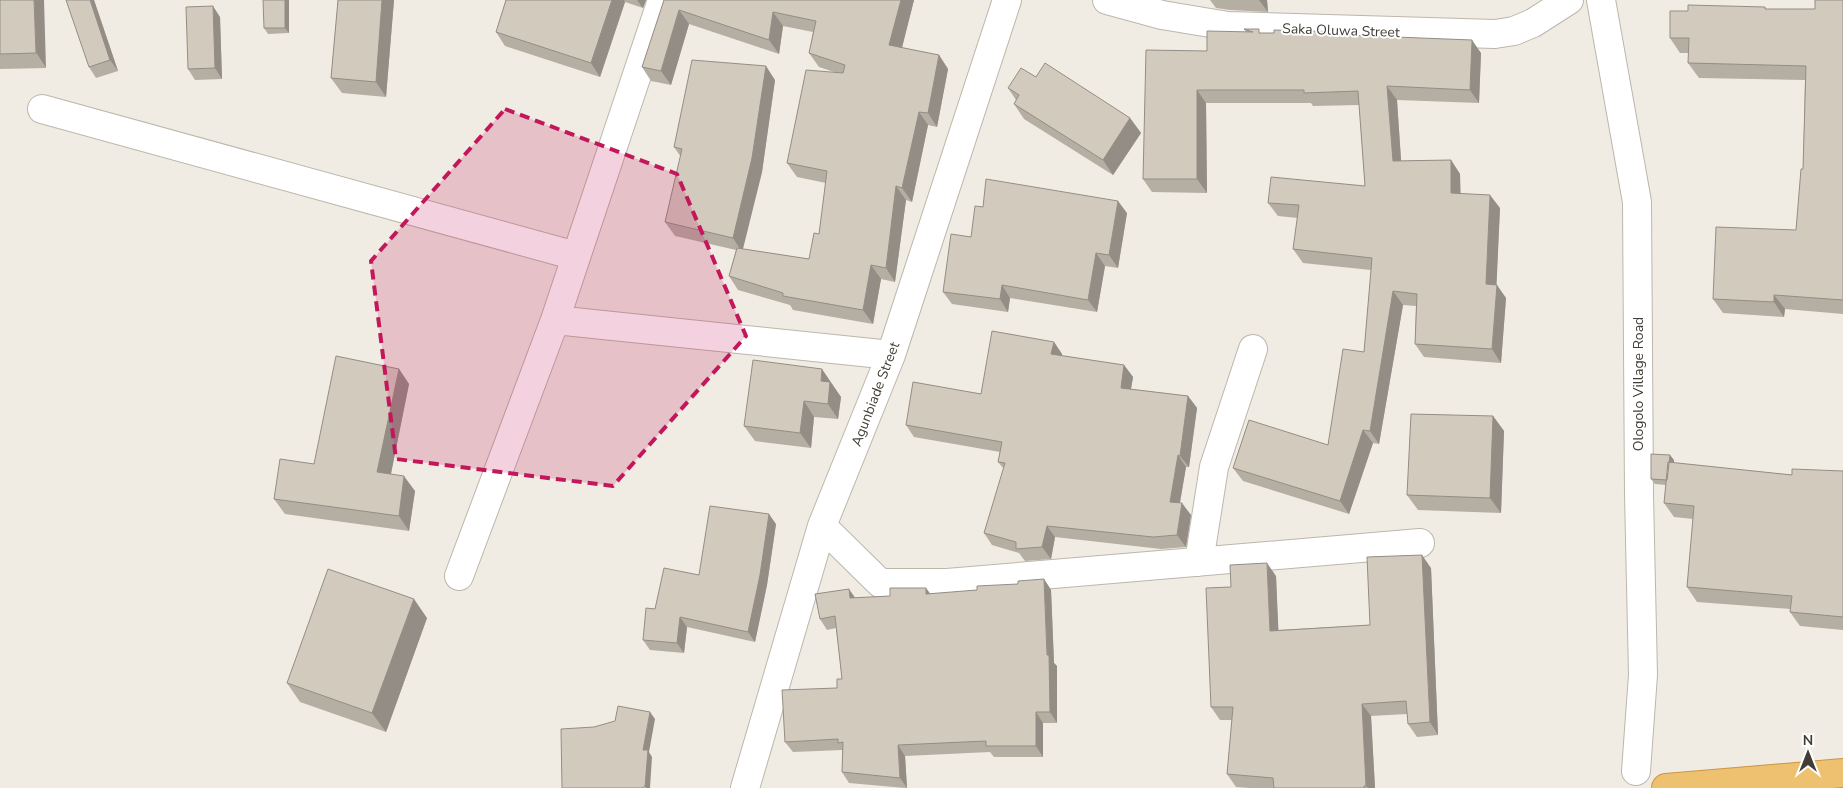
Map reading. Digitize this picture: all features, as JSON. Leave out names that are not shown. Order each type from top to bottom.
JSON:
[{"type":"highway","points":[[1666,788],[1843,773]]},
{"type":"street","points":[[460,576],[555,320],[662,0]]},
{"type":"street","name":"Agunbiade Street","points":[[744,788],[822,526],[891,354],[1007,0]]},
{"type":"street","name":"Saka Oluwa Street","points":[[1107,0],[1162,15],[1228,26],[1495,34],[1514,31],[1569,0]]},
{"type":"street","name":"Ologolo Village Road","points":[[1601,0],[1637,202],[1639,495],[1643,675],[1636,771]]},
{"type":"street","points":[[42,109],[576,256]]},
{"type":"street","points":[[555,320],[891,354]]},
{"type":"street","points":[[1199,562],[1214,467],[1253,349]]},
{"type":"street","points":[[822,526],[880,584],[947,584],[1420,543]]},
{"type":"highlighted area","points":[[505,109],[677,174],[746,336],[613,486],[396,459],[371,261]]},
{"type":"building","points":[[0,0],[34,0],[36,53],[0,54]]},
{"type":"building","points":[[66,0],[90,0],[110,60],[89,67]]},
{"type":"building","points":[[263,0],[285,0],[285,28],[264,28]]},
{"type":"building","points":[[338,0],[382,0],[376,82],[331,78]]},
{"type":"building","points":[[506,0],[612,0],[591,63],[496,32]]},
{"type":"building","points":[[664,0],[901,0],[889,45],[939,55],[928,113],[919,112],[902,188],[896,186],[886,268],[871,265],[863,310],[783,296],[783,293],[729,276],[737,248],[809,259],[814,233],[819,234],[827,171],[787,163],[806,70],[843,73],[845,65],[809,53],[816,21],[773,12],[769,40],[679,10],[661,71],[642,67]]},
{"type":"building","points":[[1815,0],[1843,0],[1843,300],[1774,295],[1774,302],[1713,299],[1716,227],[1796,230],[1801,169],[1803,169],[1806,66],[1688,63],[1689,38],[1670,38],[1670,11],[1688,11],[1688,5],[1765,7],[1765,9],[1815,9]]},
{"type":"building","points":[[213,6],[215,68],[188,69],[186,7]]},
{"type":"building","points":[[1244,29],[1259,29],[1259,33],[1274,33],[1274,30],[1345,32],[1345,35],[1472,40],[1470,90],[1387,86],[1393,161],[1451,160],[1451,193],[1490,195],[1486,284],[1497,285],[1492,349],[1415,344],[1417,294],[1393,291],[1370,431],[1363,430],[1340,501],[1233,468],[1249,420],[1328,445],[1343,349],[1364,352],[1372,258],[1293,249],[1299,205],[1268,203],[1271,177],[1365,186],[1358,91],[1304,93],[1304,90],[1197,90],[1197,179],[1143,179],[1146,50],[1207,51],[1207,31],[1253,32]]},
{"type":"building","points":[[692,60],[766,66],[752,158],[733,238],[665,222],[682,149],[674,147]]},
{"type":"building","points":[[1045,63],[1130,118],[1103,160],[1014,104],[1019,95],[1008,88],[1021,68],[1036,77]]},
{"type":"building","points":[[986,179],[1118,201],[1109,255],[1096,253],[1088,300],[1002,285],[1000,299],[943,292],[951,234],[971,237],[975,206],[983,207]]},
{"type":"building","points":[[992,331],[1054,342],[1051,354],[1124,365],[1121,388],[1188,396],[1180,456],[1178,455],[1170,502],[1182,503],[1177,535],[1153,537],[1047,526],[1042,547],[1016,549],[1016,542],[984,533],[1005,463],[998,462],[1002,442],[906,425],[913,382],[981,394]]},
{"type":"building","points":[[336,356],[399,369],[377,472],[404,476],[399,516],[274,499],[280,459],[314,464]]},
{"type":"building","points":[[753,360],[822,369],[821,381],[830,382],[828,404],[804,401],[800,433],[744,426]]},
{"type":"building","points":[[1411,414],[1493,416],[1490,498],[1407,495]]},
{"type":"building","points":[[1651,454],[1670,455],[1667,480],[1651,479]]},
{"type":"building","points":[[1668,462],[1792,475],[1792,469],[1843,471],[1843,617],[1790,612],[1792,596],[1687,587],[1694,506],[1664,503]]},
{"type":"building","points":[[710,506],[769,514],[760,575],[748,632],[680,617],[677,643],[643,640],[646,608],[655,609],[664,568],[699,575]]},
{"type":"building","points":[[1422,555],[1430,722],[1408,724],[1406,701],[1362,704],[1366,786],[1364,788],[1274,788],[1273,778],[1227,774],[1233,707],[1211,707],[1206,588],[1231,587],[1230,565],[1267,563],[1270,631],[1370,625],[1367,557]]},
{"type":"building","points":[[328,569],[414,599],[372,713],[287,683]]},
{"type":"building","points":[[1044,579],[1047,655],[1049,655],[1050,712],[1036,712],[1036,746],[986,746],[986,741],[898,745],[900,778],[842,772],[843,742],[838,743],[838,739],[785,742],[782,690],[837,688],[837,679],[842,679],[835,616],[820,619],[815,594],[849,589],[850,598],[890,596],[890,588],[926,588],[926,594],[977,590],[977,586],[1018,584],[1018,581]]},
{"type":"building","points":[[618,706],[650,712],[643,750],[648,750],[645,787],[562,788],[561,729],[594,727],[615,721]]}]
